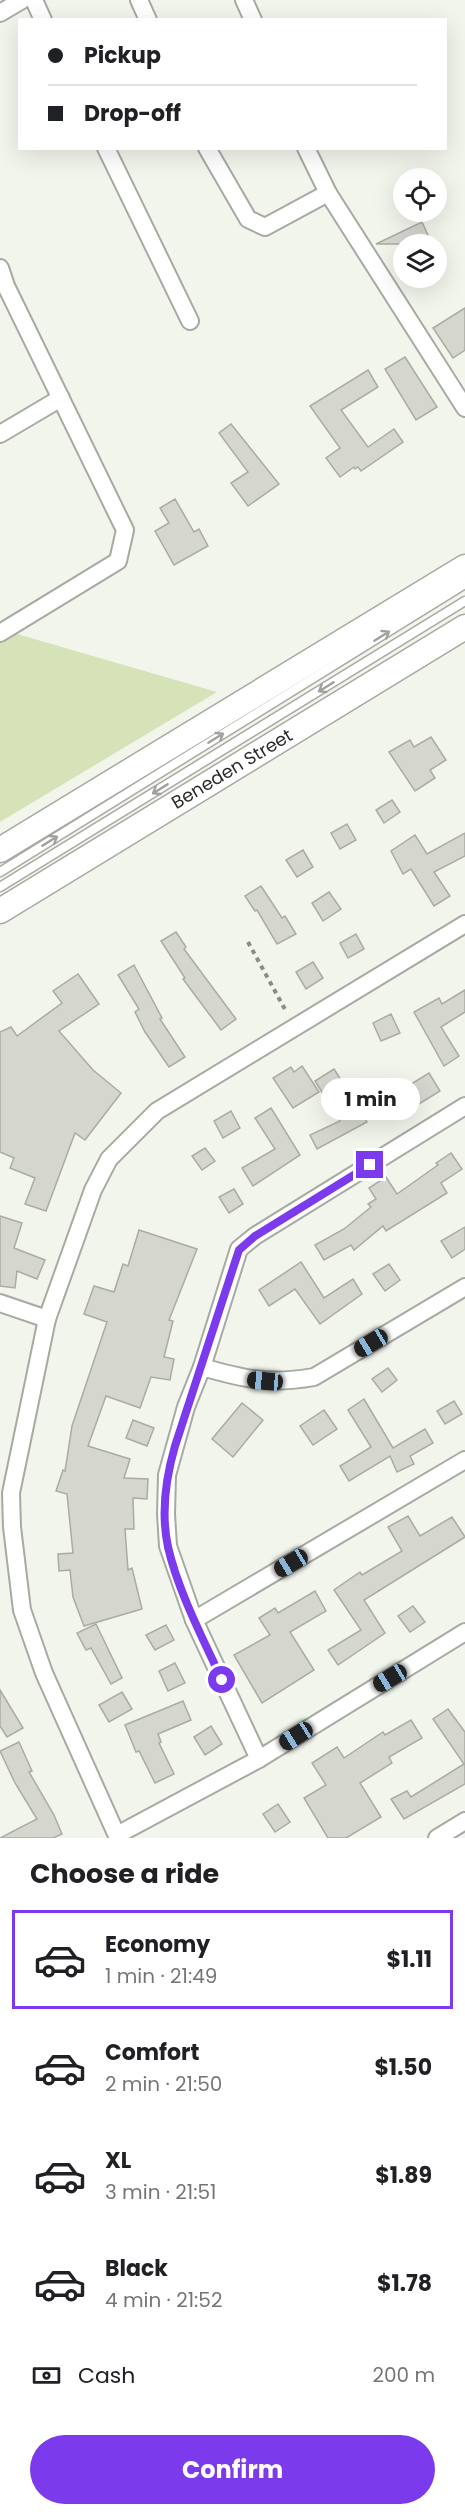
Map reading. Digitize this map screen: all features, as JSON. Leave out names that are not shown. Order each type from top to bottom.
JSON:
[{"type":"main road","points":[[0,850],[465,567]]},
{"type":"main road","name":"Beneden Street","points":[[0,911],[465,627]]},
{"type":"street","points":[[0,13],[22,0]]},
{"type":"street","points":[[34,0],[42,18]]},
{"type":"street","points":[[139,0],[147,18]]},
{"type":"street","points":[[244,0],[252,18]]},
{"type":"street","points":[[107,150],[190,321]]},
{"type":"street","points":[[208,150],[249,219],[265,227],[328,193]]},
{"type":"street","points":[[307,150],[328,193],[465,408]]},
{"type":"street","points":[[0,268],[6,286],[125,530],[118,561],[0,633]]},
{"type":"street","points":[[0,434],[61,398]]},
{"type":"street","points":[[465,924],[294,1026],[158,1111],[109,1159],[93,1190],[47,1319],[11,1493],[7,1538],[22,1610],[44,1673],[117,1836],[259,1759],[465,1632]]},
{"type":"street","points":[[259,1759],[194,1620],[168,1546],[167,1475],[186,1407],[202,1367],[239,1250],[255,1236],[465,1106]]},
{"type":"street","points":[[202,1367],[244,1379],[286,1382],[314,1377],[465,1287]]},
{"type":"street","points":[[0,1303],[47,1319]]},
{"type":"street","points":[[194,1620],[465,1460]]},
{"type":"street","points":[[437,1838],[465,1821]]},
{"type":"lane","points":[[0,872],[465,584]]},
{"type":"lane","points":[[0,887],[465,601]]},
{"type":"path","points":[[248,942],[294,1026]]},
{"type":"green space","points":[[0,629],[217,692],[0,822]]},
{"type":"building","points":[[422,222],[427,234],[397,234]]},
{"type":"building","points":[[393,236],[393,244],[376,244]]},
{"type":"building","points":[[465,308],[465,350],[453,358],[433,328]]},
{"type":"building","points":[[405,357],[437,407],[416,420],[385,369]]},
{"type":"building","points":[[368,370],[378,387],[341,410],[368,447],[394,429],[403,442],[361,471],[358,467],[355,469],[354,467],[340,477],[326,458],[340,448],[310,406]]},
{"type":"building","points":[[231,424],[279,484],[248,506],[231,483],[248,472],[219,433]]},
{"type":"building","points":[[175,499],[194,532],[199,529],[208,546],[174,565],[155,531],[169,523],[160,508]]},
{"type":"building","points":[[431,737],[446,760],[430,770],[435,778],[415,791],[389,752],[410,740],[414,747]]},
{"type":"building","points":[[392,800],[400,812],[384,823],[376,810]]},
{"type":"building","points":[[347,824],[356,840],[340,849],[331,833]]},
{"type":"building","points":[[465,833],[465,856],[434,872],[450,896],[434,906],[411,869],[403,874],[391,851],[415,835],[427,854]]},
{"type":"building","points":[[303,850],[313,867],[297,877],[286,860]]},
{"type":"building","points":[[261,886],[282,918],[285,916],[296,934],[277,944],[257,910],[255,911],[245,896]]},
{"type":"building","points":[[329,892],[341,909],[323,921],[312,903]]},
{"type":"building","points":[[176,932],[186,947],[184,949],[236,1019],[221,1030],[183,979],[185,978],[161,941]]},
{"type":"building","points":[[356,934],[364,949],[348,958],[340,943]]},
{"type":"building","points":[[313,962],[323,978],[306,989],[296,972]]},
{"type":"building","points":[[134,965],[162,1018],[160,1019],[185,1057],[169,1067],[145,1032],[135,1012],[139,1009],[118,975]]},
{"type":"building","points":[[78,974],[99,1004],[59,1031],[93,1070],[121,1093],[85,1140],[75,1133],[46,1211],[25,1204],[35,1178],[10,1168],[14,1158],[0,1152],[0,1032],[11,1027],[17,1036],[62,1003],[53,991]]},
{"type":"building","points":[[465,990],[465,1012],[441,1027],[459,1056],[444,1066],[414,1012],[439,998],[442,1004]]},
{"type":"building","points":[[391,1014],[400,1033],[381,1041],[373,1023]]},
{"type":"building","points":[[302,1066],[319,1092],[293,1108],[273,1078],[291,1067],[294,1072]]},
{"type":"building","points":[[334,1069],[355,1102],[390,1080],[400,1097],[365,1119],[367,1122],[317,1149],[310,1135],[340,1121],[315,1081]]},
{"type":"building","points":[[429,1073],[440,1091],[419,1104],[408,1086]]},
{"type":"building","points":[[271,1108],[300,1155],[253,1186],[242,1168],[275,1149],[255,1118]]},
{"type":"building","points":[[231,1111],[240,1128],[223,1138],[214,1121]]},
{"type":"building","points":[[205,1148],[215,1161],[202,1170],[192,1156]]},
{"type":"building","points":[[451,1153],[462,1169],[441,1183],[447,1193],[386,1231],[383,1226],[354,1250],[351,1245],[324,1260],[315,1245],[344,1229],[371,1207],[368,1204],[376,1199],[369,1188],[386,1177],[397,1194]]},
{"type":"building","points":[[234,1189],[243,1204],[229,1213],[219,1197]]},
{"type":"building","points":[[0,1216],[22,1223],[14,1248],[45,1260],[37,1279],[17,1271],[15,1288],[0,1286]]},
{"type":"building","points":[[465,1227],[465,1249],[452,1258],[441,1241]]},
{"type":"building","points":[[139,1230],[197,1249],[169,1320],[173,1321],[164,1357],[174,1359],[170,1380],[151,1377],[140,1408],[106,1396],[88,1446],[130,1459],[124,1478],[148,1479],[147,1499],[133,1498],[134,1529],[125,1529],[128,1570],[132,1568],[142,1609],[84,1626],[73,1597],[70,1570],[59,1571],[58,1554],[73,1553],[67,1494],[56,1491],[63,1470],[65,1471],[72,1426],[107,1322],[84,1314],[94,1286],[114,1292],[123,1264],[128,1266]]},
{"type":"building","points":[[301,1262],[324,1298],[353,1279],[362,1294],[320,1324],[295,1289],[269,1306],[259,1290]]},
{"type":"building","points":[[389,1264],[400,1280],[385,1291],[373,1274]]},
{"type":"building","points":[[388,1368],[397,1380],[382,1392],[372,1379]]},
{"type":"building","points":[[364,1399],[393,1448],[425,1429],[433,1443],[410,1456],[414,1464],[397,1472],[390,1456],[349,1481],[340,1466],[371,1447],[348,1410]]},
{"type":"building","points":[[454,1401],[462,1414],[445,1424],[437,1411]]},
{"type":"building","points":[[242,1403],[263,1420],[233,1457],[212,1439]]},
{"type":"building","points":[[324,1410],[337,1429],[313,1445],[300,1426]]},
{"type":"building","points":[[133,1420],[154,1428],[147,1446],[126,1438]]},
{"type":"building","points":[[408,1516],[420,1536],[452,1517],[465,1537],[364,1600],[385,1633],[338,1665],[328,1650],[361,1630],[334,1590],[360,1572],[362,1575],[402,1551],[388,1527]]},
{"type":"building","points":[[315,1591],[326,1611],[290,1632],[314,1670],[262,1703],[234,1655],[270,1635],[259,1618],[275,1608],[278,1613]]},
{"type":"building","points":[[413,1606],[425,1622],[410,1632],[398,1616]]},
{"type":"building","points":[[96,1624],[122,1678],[111,1684],[91,1648],[86,1650],[77,1633]]},
{"type":"building","points":[[166,1625],[174,1640],[155,1650],[146,1635]]},
{"type":"building","points":[[175,1663],[185,1683],[168,1691],[159,1671]]},
{"type":"building","points":[[0,1690],[23,1728],[7,1737],[0,1726]]},
{"type":"building","points":[[122,1692],[132,1709],[109,1722],[99,1705]]},
{"type":"building","points":[[183,1701],[191,1720],[158,1734],[161,1742],[159,1743],[174,1774],[155,1783],[139,1751],[136,1752],[125,1725]]},
{"type":"building","points":[[448,1709],[465,1732],[465,1784],[404,1819],[391,1799],[407,1791],[411,1797],[464,1764],[433,1719]]},
{"type":"building","points":[[411,1720],[422,1738],[389,1757],[392,1763],[360,1783],[381,1817],[346,1838],[328,1838],[304,1798],[326,1785],[312,1763],[337,1747],[344,1758],[383,1732],[385,1735]]},
{"type":"building","points":[[211,1726],[222,1744],[205,1755],[194,1737]]},
{"type":"building","points":[[19,1742],[32,1771],[29,1772],[54,1815],[62,1834],[53,1838],[0,1838],[37,1819],[15,1783],[0,1751]]},
{"type":"building","points":[[278,1804],[290,1822],[275,1832],[263,1814]]},
{"type":"route","points":[[222,1680],[194,1620],[168,1546],[167,1475],[186,1407],[202,1367],[239,1250],[255,1236],[370,1165]]}]
